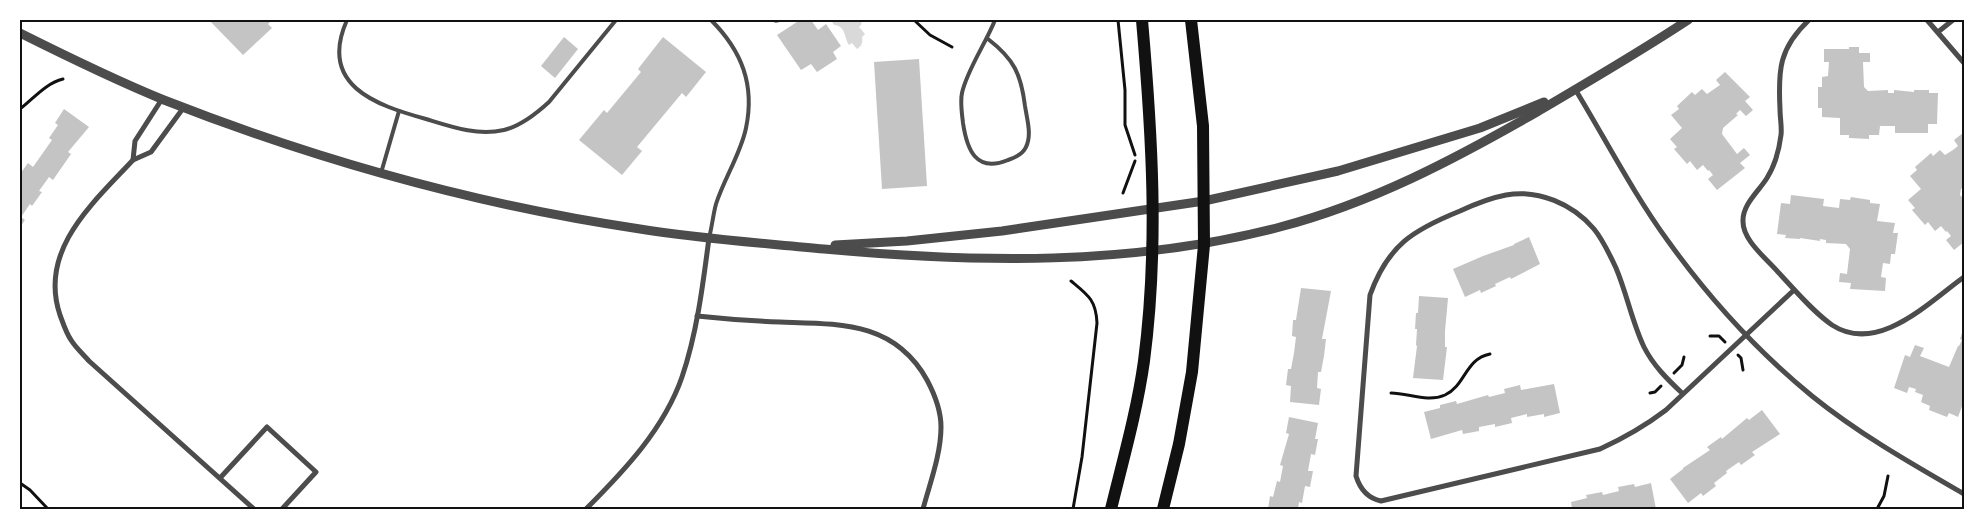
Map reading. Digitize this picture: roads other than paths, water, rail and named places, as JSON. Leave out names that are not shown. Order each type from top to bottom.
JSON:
[{"type":"main road","points":[[1111,509],[1130,434],[1144,361],[1153,250],[1152,131],[1142,20]]},
{"type":"main road","points":[[1163,509],[1179,444],[1192,372],[1204,245],[1203,126],[1191,20]]},
{"type":"street","points":[[20,34],[162,99],[184,107],[303,150],[458,193],[635,229],[709,238],[908,256],[999,260],[1078,258],[1204,245],[1282,227],[1356,203],[1417,177],[1487,141],[1634,55],[1688,20]]},
{"type":"street","points":[[1809,20],[1794,37],[1781,63],[1779,80],[1781,133],[1778,150],[1766,179],[1745,210],[1743,221],[1746,233],[1753,244],[1794,290],[1821,316],[1833,326],[1852,334],[1865,335],[1889,329],[1904,321],[1964,277]]},
{"type":"street","points":[[1927,20],[1964,64]]},
{"type":"street","points":[[1938,32],[1953,20]]},
{"type":"street","points":[[805,247],[907,241],[1204,202],[1338,171],[1406,151],[1480,128],[1576,89]]},
{"type":"street","points":[[1576,89],[1667,240],[1745,336],[1811,395],[1848,424],[1964,494]]},
{"type":"street","points":[[133,160],[135,141],[162,99]]},
{"type":"street","points":[[184,107],[152,152],[133,160],[78,220],[64,244],[57,268],[54,289],[57,306],[71,340],[88,361],[254,509]]},
{"type":"street","points":[[1682,393],[1653,363],[1644,346],[1616,269],[1595,230],[1583,217],[1566,206],[1548,198],[1529,193],[1508,194],[1485,200],[1432,222],[1415,232],[1389,257],[1380,270],[1370,295],[1356,476],[1359,486],[1365,493],[1372,499],[1381,501],[1600,449],[1626,437],[1647,424],[1682,393],[1745,336],[1794,290]]},
{"type":"street","points":[[586,509],[641,450],[670,404],[682,378],[697,316],[709,238]]},
{"type":"street","points":[[697,316],[738,320],[842,324],[870,331],[888,339],[905,352],[922,371],[932,390],[940,416],[940,443],[924,509]]},
{"type":"street","points":[[220,478],[267,427],[316,472],[282,509]]},
{"type":"street","points":[[593,502],[594,509]]},
{"type":"lane","points":[[347,20],[340,36],[338,55],[340,64],[354,87],[363,96],[399,112],[471,132],[506,130],[536,114],[550,102],[616,20]]},
{"type":"lane","points":[[709,238],[716,206],[746,130],[749,106],[748,87],[743,65],[733,45],[711,20]]},
{"type":"lane","points":[[988,39],[1012,62],[1019,74],[1029,136],[1026,148],[1018,156],[994,165],[982,162],[974,157],[969,150],[962,117],[962,94],[995,20]]},
{"type":"lane","points":[[381,173],[399,112]]}]
